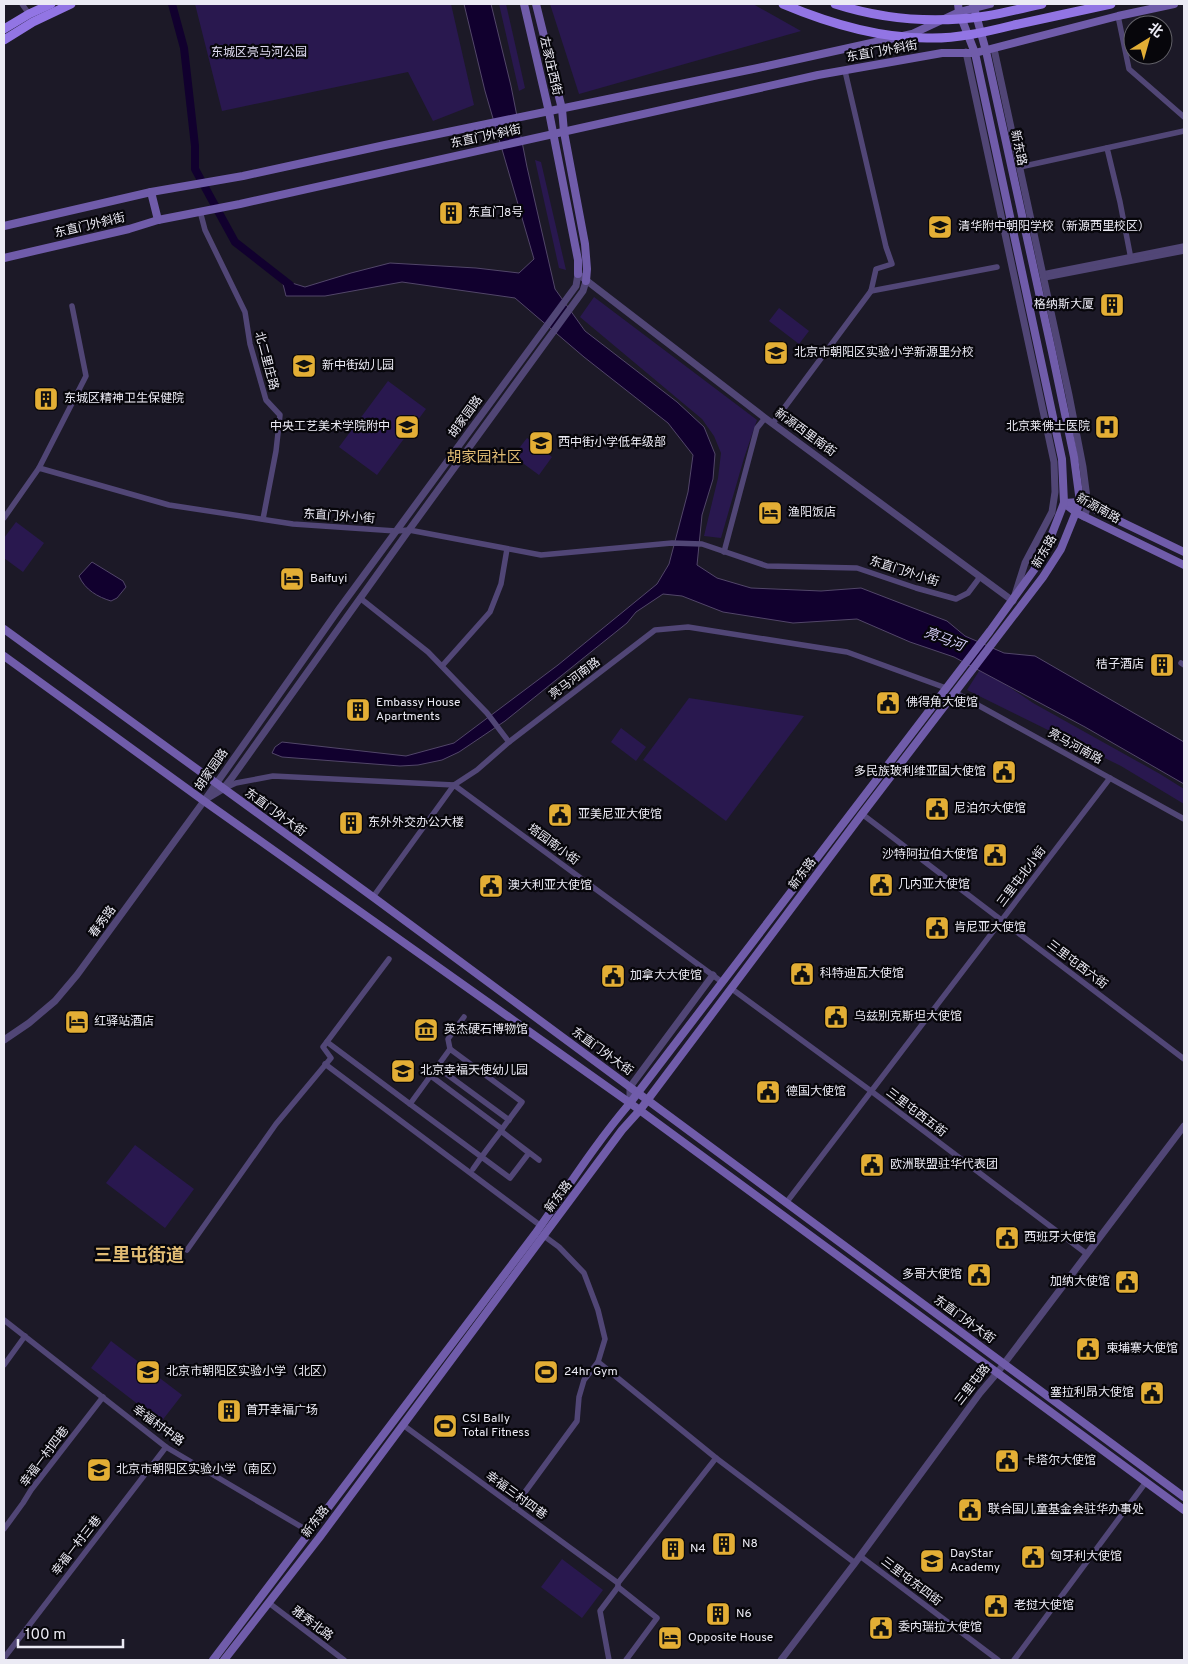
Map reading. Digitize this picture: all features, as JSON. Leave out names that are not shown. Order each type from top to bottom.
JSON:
[{"type":"highway","points":[[4,29],[28,14],[52,4]]},
{"type":"highway","points":[[4,40],[33,22],[71,4]]},
{"type":"highway","points":[[783,4],[821,20],[850,27],[888,34],[928,38],[962,36],[995,30],[1111,4]]},
{"type":"highway","points":[[834,4],[877,16],[906,20],[939,20],[987,16],[1042,4]]},
{"type":"main road","name":"左家庄西街","points":[[524,4],[549,112],[552,134]]},
{"type":"main road","name":"左家庄西街","points":[[536,4],[562,109],[564,132]]},
{"type":"main road","name":"东直门外斜街","points":[[4,226],[151,192],[224,180],[385,144],[549,112],[912,34],[958,8],[990,4]]},
{"type":"main road","name":"东直门外斜街","points":[[4,258],[128,229],[158,220],[240,204],[845,70],[942,53],[975,53],[990,50],[1118,16],[1174,4]]},
{"type":"main road","name":"新东路","points":[[224,1660],[269,1603],[622,1130],[640,1110],[862,814],[1043,578],[1080,515],[1078,480],[990,50],[974,6]]},
{"type":"main road","name":"新东路","points":[[213,1660],[541,1226],[558,1199],[613,1123],[638,1093],[1013,601],[1034,570],[1048,544],[1064,503],[1062,459],[975,53],[958,8]]},
{"type":"main road","points":[[564,132],[585,244],[588,269],[586,281]]},
{"type":"main road","points":[[552,134],[578,260],[578,274]]},
{"type":"main road","points":[[151,192],[158,220]]},
{"type":"main road","name":"新源南路","points":[[1064,503],[1080,502],[1184,552]]},
{"type":"main road","name":"新源南路","points":[[1064,503],[1080,515],[1184,565]]},
{"type":"main road","name":"东直门外大街","points":[[4,629],[373,897],[1184,1497]]},
{"type":"main road","name":"东直门外大街","points":[[4,656],[204,801],[640,1110],[1184,1510]]},
{"type":"street","points":[[22,4],[28,14]]},
{"type":"street","points":[[1118,16],[1129,69],[1184,117]]},
{"type":"street","points":[[990,50],[1020,167],[1071,405],[1083,467],[1088,506],[1080,515]]},
{"type":"street","points":[[966,52],[1054,462],[1055,492],[1052,512],[1025,563],[1013,601]]},
{"type":"street","points":[[773,423],[871,291],[876,269],[892,264],[886,247],[845,70]]},
{"type":"street","points":[[1020,167],[1184,131]]},
{"type":"street","points":[[1107,148],[1131,259]]},
{"type":"street","name":"北二里庄路","points":[[200,211],[205,230],[245,312],[250,344],[266,400],[280,415],[276,451],[263,519]]},
{"type":"street","points":[[1131,259],[1184,246]]},
{"type":"street","points":[[1044,276],[1184,251]]},
{"type":"street","points":[[871,291],[997,267]]},
{"type":"street","name":"新源西里南街","points":[[578,274],[765,418],[1013,601]]},
{"type":"street","name":"胡家园路","points":[[204,801],[396,531],[576,286],[578,274]]},
{"type":"street","name":"胡家园路","points":[[204,801],[223,789],[408,530],[583,291],[586,281]]},
{"type":"street","points":[[4,518],[39,468],[86,376],[72,306]]},
{"type":"street","points":[[724,552],[757,428],[765,418]]},
{"type":"street","name":"东直门外小街","points":[[39,468],[169,505],[293,524],[396,531],[408,530],[542,555],[672,543],[702,544],[766,566],[857,568],[956,599],[968,593],[980,577]]},
{"type":"street","points":[[442,666],[490,612],[501,584],[507,549]]},
{"type":"street","points":[[360,598],[428,652],[487,713],[509,742]]},
{"type":"street","name":"亮马河南路","points":[[454,785],[477,770],[509,742],[655,630],[688,627],[847,652],[946,688]]},
{"type":"street","name":"亮马河南路","points":[[956,693],[1184,819]]},
{"type":"street","points":[[223,789],[236,783],[273,776],[454,785]]},
{"type":"street","name":"三里屯北小街","points":[[786,1203],[1110,778]]},
{"type":"street","points":[[373,897],[454,785]]},
{"type":"street","name":"塔园南小街","points":[[454,785],[722,982]]},
{"type":"street","name":"春秀路","points":[[4,1040],[56,1001],[204,801]]},
{"type":"street","name":"三里屯西六街","points":[[862,814],[1184,1059]]},
{"type":"street","points":[[186,1250],[276,1124],[331,1058],[323,1047],[389,958]]},
{"type":"street","points":[[630,1103],[630,1087],[713,975]]},
{"type":"street","name":"三里屯西五街","points":[[732,989],[1087,1254]]},
{"type":"street","points":[[464,1017],[448,1039],[450,1050],[522,1102],[473,1169]]},
{"type":"street","points":[[327,1042],[510,1178],[529,1153],[501,1130]]},
{"type":"street","points":[[410,1104],[450,1050]]},
{"type":"street","points":[[325,1064],[541,1226]]},
{"type":"street","points":[[437,1067],[509,1120]]},
{"type":"street","points":[[431,1076],[539,1160]]},
{"type":"street","name":"三里屯路","points":[[781,1660],[980,1393],[1181,1136],[1184,1126]]},
{"type":"street","points":[[514,1507],[577,1421],[579,1397],[584,1380],[598,1362],[605,1338],[598,1310],[584,1272],[559,1247],[544,1236]]},
{"type":"street","name":"幸福村中路","points":[[4,1320],[166,1447],[310,1532]]},
{"type":"street","points":[[4,1365],[25,1336]]},
{"type":"street","points":[[598,1362],[716,1458],[855,1563]]},
{"type":"street","name":"幸福一村四巷","points":[[4,1529],[31,1490],[103,1397]]},
{"type":"street","name":"幸福三村四巷","points":[[403,1424],[618,1585],[657,1618],[626,1660]]},
{"type":"street","name":"幸福一村三巷","points":[[4,1658],[166,1447]]},
{"type":"street","points":[[609,1660],[600,1610],[716,1458]]},
{"type":"street","points":[[1014,1660],[1146,1482]]},
{"type":"street","name":"三里屯东四街","points":[[860,1556],[998,1660]]},
{"type":"street","name":"雅秀北路","points":[[269,1603],[344,1660]]},
{"type":"green space","name":"东城区亮马河公园","points":[[195,4],[451,4],[474,105],[433,121],[408,72],[222,111]]},
{"type":"green space","points":[[499,4],[506,4],[525,88],[519,91]]},
{"type":"green space","points":[[550,4],[753,4],[801,31],[579,94]]},
{"type":"green space","points":[[535,160],[541,162],[566,270],[559,268]]},
{"type":"green space","points":[[594,297],[757,420],[721,538],[704,536],[718,478],[721,453],[714,436],[702,419],[580,317]]},
{"type":"green space","points":[[779,308],[809,331],[799,344],[769,321]]},
{"type":"green space","points":[[388,381],[426,409],[377,475],[339,447]]},
{"type":"green space","points":[[527,438],[552,457],[539,475],[513,456]]},
{"type":"green space","points":[[16,522],[44,543],[23,572],[4,558],[4,538]]},
{"type":"green space","points":[[981,668],[1033,703],[1184,789],[1184,804],[1121,766],[967,690]]},
{"type":"green space","points":[[689,698],[804,716],[726,821],[643,760]]},
{"type":"green space","points":[[621,728],[646,747],[636,761],[611,742]]},
{"type":"green space","points":[[135,1145],[194,1189],[165,1228],[106,1183]]},
{"type":"green space","points":[[111,1341],[182,1395],[161,1422],[91,1368]]},
{"type":"green space","points":[[562,1559],[603,1590],[582,1618],[541,1587]]},
{"type":"water","name":"亮马河","points":[[464,4],[491,4],[511,86],[527,167],[555,289],[585,331],[677,402],[704,427],[715,454],[713,479],[702,515],[697,565],[717,578],[751,588],[821,591],[861,588],[947,621],[965,636],[1004,653],[1035,656],[1184,742],[1184,784],[1085,727],[954,657],[910,642],[857,619],[793,623],[723,612],[682,596],[663,594],[636,612],[627,623],[505,721],[459,752],[442,760],[418,765],[400,766],[282,757],[272,753],[275,747],[282,742],[406,756],[454,743],[558,665],[657,584],[669,564],[688,492],[693,455],[668,423],[584,357],[515,298],[402,282],[325,296],[286,296],[282,280],[305,287],[390,263],[476,268],[519,273],[534,259],[485,91]]},
{"type":"water","points":[[92,562],[123,581],[126,587],[117,598],[111,601],[101,597],[88,589],[82,581],[79,576]]},
{"type":"waterway","points":[[172,4],[184,48],[195,146],[195,169],[235,242],[290,285]]},
{"type":"place","name":"东直门8号","points":[[451,213]]},
{"type":"place","name":"清华附中朝阳学校（新源西里校区）","points":[[940,227]]},
{"type":"place","name":"格纳斯大厦","points":[[1112,305]]},
{"type":"place","name":"北京市朝阳区实验小学新源里分校","points":[[776,353]]},
{"type":"place","name":"新中街幼儿园","points":[[304,366]]},
{"type":"place","name":"东城区精神卫生保健院","points":[[46,399]]},
{"type":"place","name":"中央工艺美术学院附中","points":[[407,427]]},
{"type":"place","name":"北京莱佛士医院","points":[[1107,427]]},
{"type":"place","name":"西中街小学低年级部","points":[[541,443]]},
{"type":"place","name":"渔阳饭店","points":[[770,513]]},
{"type":"place","name":"Baifuyi","points":[[292,579]]},
{"type":"place","name":"桔子酒店","points":[[1162,665]]},
{"type":"place","name":"佛得角大使馆","points":[[888,703]]},
{"type":"place","name":"Embassy House Apartments","points":[[358,710]]},
{"type":"place","name":"多民族玻利维亚国大使馆","points":[[1004,772]]},
{"type":"place","name":"尼泊尔大使馆","points":[[937,809]]},
{"type":"place","name":"亚美尼亚大使馆","points":[[560,815]]},
{"type":"place","name":"东外外交办公大楼","points":[[351,823]]},
{"type":"place","name":"沙特阿拉伯大使馆","points":[[995,855]]},
{"type":"place","name":"几内亚大使馆","points":[[881,885]]},
{"type":"place","name":"澳大利亚大使馆","points":[[491,886]]},
{"type":"place","name":"肯尼亚大使馆","points":[[937,928]]},
{"type":"place","name":"科特迪瓦大使馆","points":[[802,974]]},
{"type":"place","name":"加拿大大使馆","points":[[613,976]]},
{"type":"place","name":"乌兹别克斯坦大使馆","points":[[836,1017]]},
{"type":"place","name":"红驿站酒店","points":[[77,1022]]},
{"type":"place","name":"英杰硬石博物馆","points":[[426,1030]]},
{"type":"place","name":"北京幸福天使幼儿园","points":[[403,1071]]},
{"type":"place","name":"德国大使馆","points":[[768,1092]]},
{"type":"place","name":"欧洲联盟驻华代表团","points":[[872,1165]]},
{"type":"place","name":"西班牙大使馆","points":[[1007,1238]]},
{"type":"place","name":"多哥大使馆","points":[[979,1275]]},
{"type":"place","name":"加纳大使馆","points":[[1127,1282]]},
{"type":"place","name":"柬埔寨大使馆","points":[[1088,1349]]},
{"type":"place","name":"北京市朝阳区实验小学（北区）","points":[[148,1372]]},
{"type":"place","name":"24hr Gym","points":[[546,1372]]},
{"type":"place","name":"塞拉利昂大使馆","points":[[1152,1393]]},
{"type":"place","name":"首开幸福广场","points":[[229,1411]]},
{"type":"place","name":"CSI Bally Total Fitness","points":[[445,1426]]},
{"type":"place","name":"卡塔尔大使馆","points":[[1007,1461]]},
{"type":"place","name":"北京市朝阳区实验小学（南区）","points":[[99,1470]]},
{"type":"place","name":"联合国儿童基金会驻华办事处","points":[[970,1510]]},
{"type":"place","name":"N8","points":[[724,1544]]},
{"type":"place","name":"N4","points":[[673,1549]]},
{"type":"place","name":"匈牙利大使馆","points":[[1033,1557]]},
{"type":"place","name":"DayStar Academy","points":[[932,1561]]},
{"type":"place","name":"老挝大使馆","points":[[996,1606]]},
{"type":"place","name":"N6","points":[[718,1614]]},
{"type":"place","name":"委内瑞拉大使馆","points":[[881,1628]]},
{"type":"place","name":"Opposite House","points":[[670,1638]]},
{"type":"district","name":"胡家园社区","points":[[484,458]]},
{"type":"district","name":"三里屯街道","points":[[139,1256]]}]
